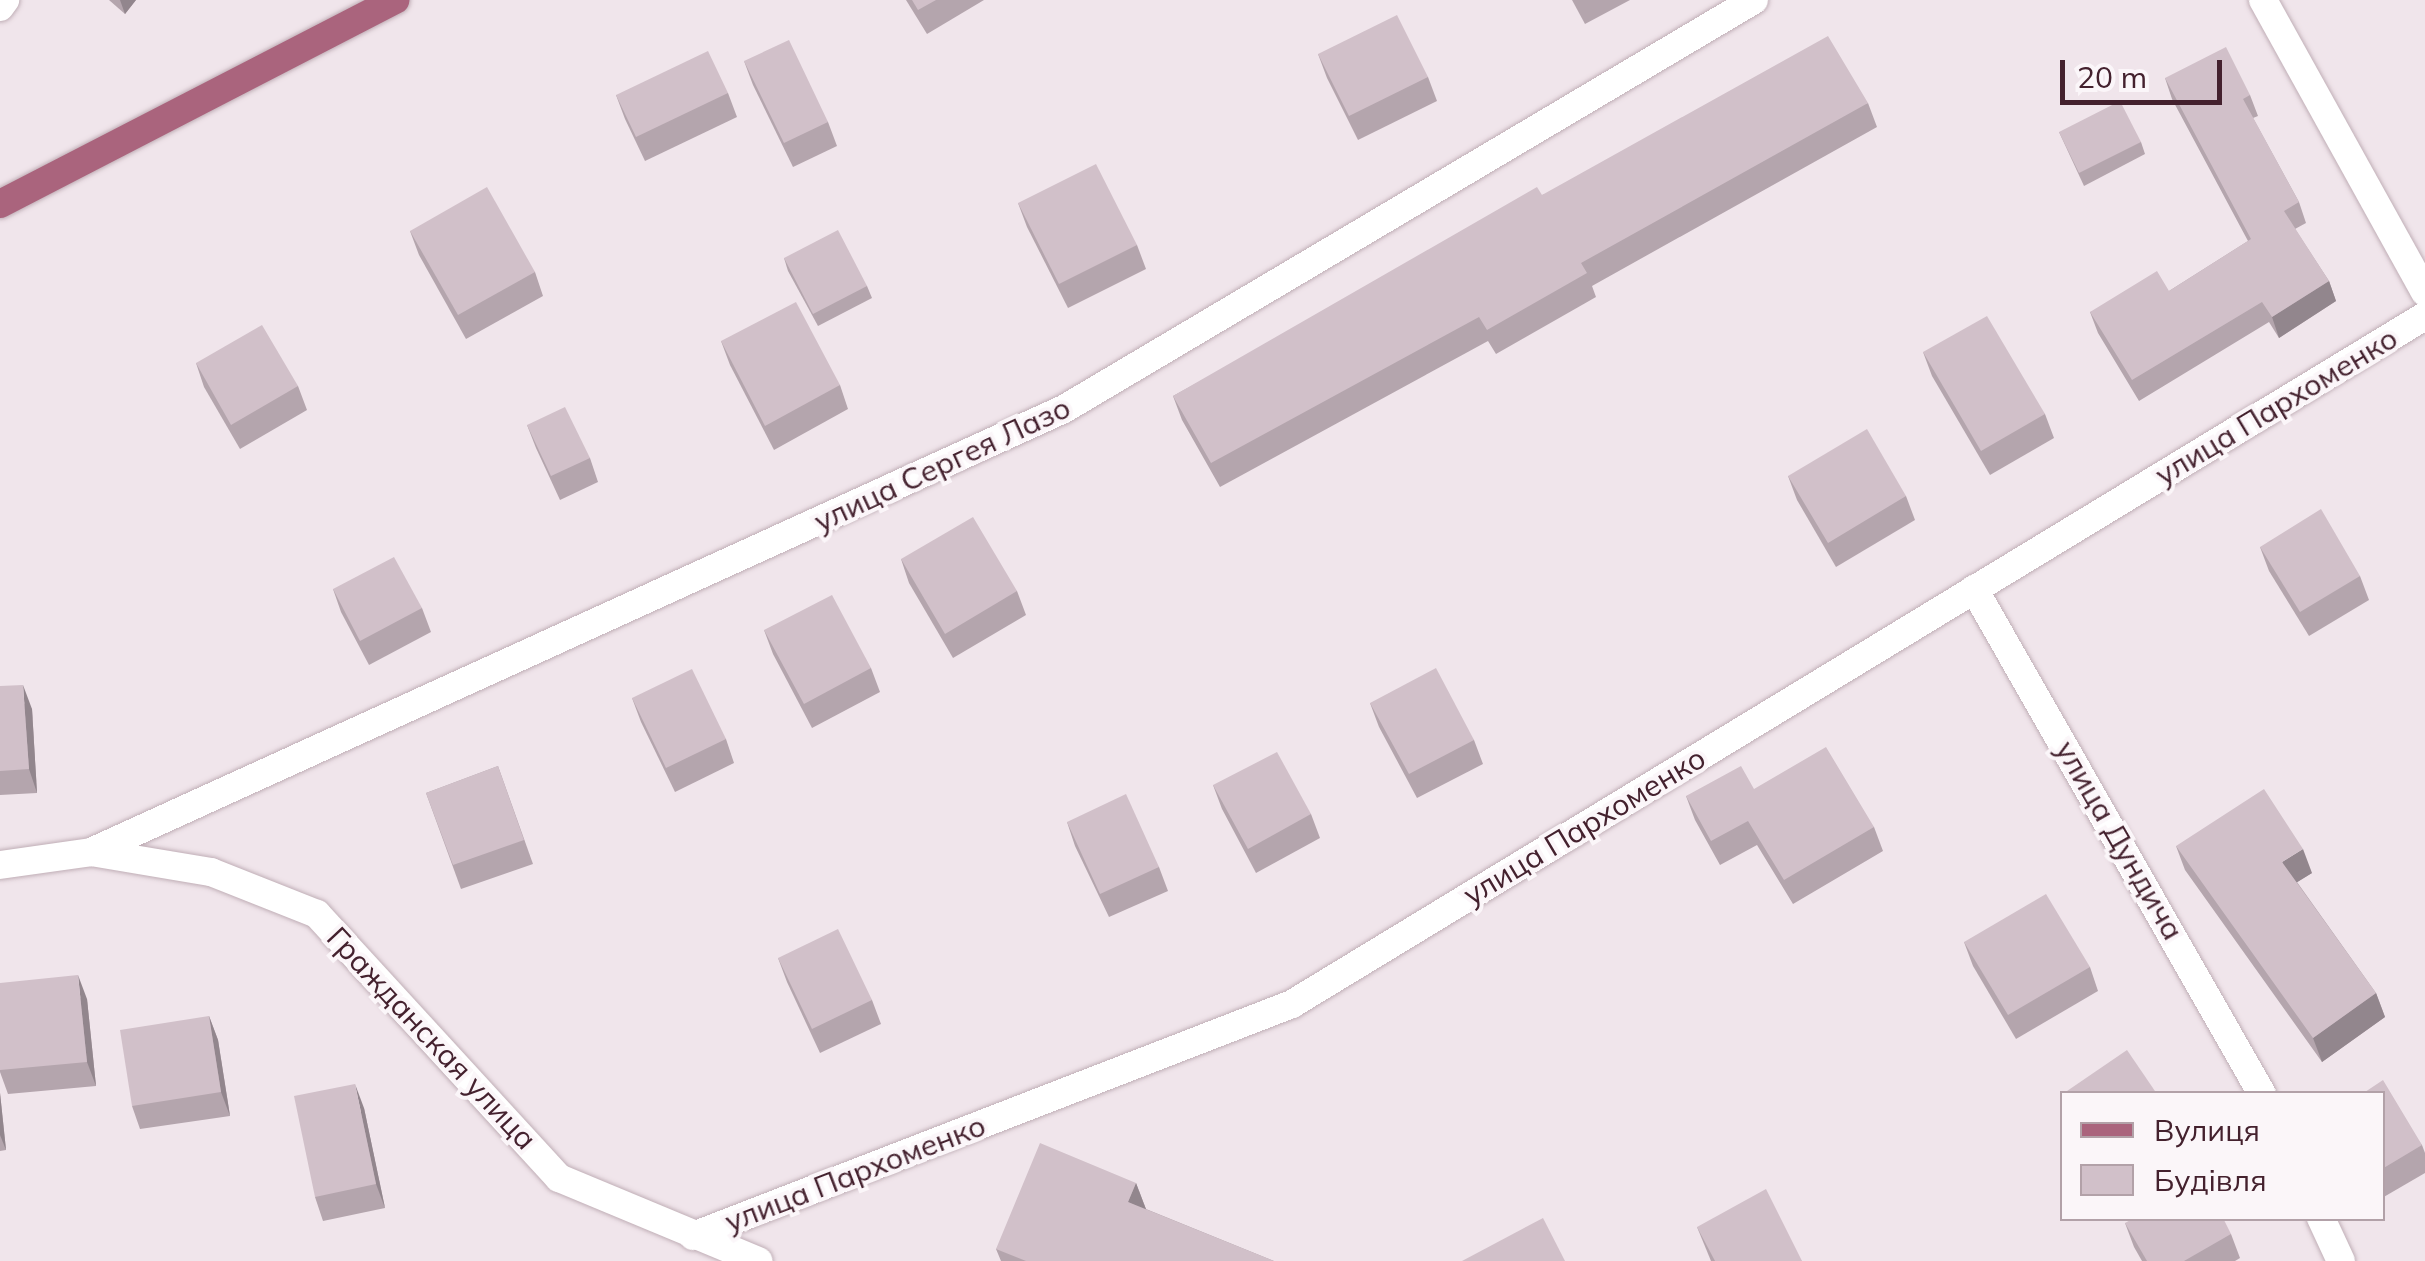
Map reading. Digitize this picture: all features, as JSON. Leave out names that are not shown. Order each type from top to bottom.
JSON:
[{"type":"main road","points":[[0,204],[396,0]]},
{"type":"street","points":[[0,7],[5,0]]},
{"type":"street","name":"улица Сергея Лазо","points":[[91,852],[1064,410],[1754,0]]},
{"type":"street","points":[[2262,0],[2425,292]]},
{"type":"street","name":"улица Пархоменко","points":[[693,1236],[1292,1004],[2425,316]]},
{"type":"street","name":"улица Дундича","points":[[1974,589],[2260,1091]]},
{"type":"street","points":[[0,865],[91,852]]},
{"type":"street","name":"Гражданская улица","points":[[91,852],[212,872],[317,914],[560,1178],[758,1261]]},
{"type":"street","points":[[2322,1221],[2341,1261]]},
{"type":"building","points":[[912,0],[936,0],[918,10]]},
{"type":"building","points":[[1397,15],[1428,77],[1349,116],[1318,54]]},
{"type":"building","points":[[1828,36],[1868,103],[1581,263],[1587,273],[1487,330],[1479,317],[1211,463],[1173,396],[1537,187],[1542,195]]},
{"type":"building","points":[[789,40],[828,122],[784,143],[744,61]]},
{"type":"building","points":[[2226,47],[2250,95],[2243,99],[2299,202],[2284,211],[2329,281],[2272,317],[2262,302],[2132,380],[2090,312],[2157,271],[2169,291],[2251,239],[2165,78]]},
{"type":"building","points":[[708,51],[728,93],[636,137],[616,95]]},
{"type":"building","points":[[2120,101],[2141,142],[2079,173],[2059,132]]},
{"type":"building","points":[[1096,164],[1137,245],[1059,284],[1018,203]]},
{"type":"building","points":[[487,187],[535,272],[458,315],[410,231]]},
{"type":"building","points":[[838,230],[867,286],[813,314],[784,258]]},
{"type":"building","points":[[796,302],[840,385],[765,426],[721,341]]},
{"type":"building","points":[[1987,316],[2045,414],[1981,451],[1923,352]]},
{"type":"building","points":[[262,325],[298,386],[231,425],[196,363]]},
{"type":"building","points":[[565,407],[590,458],[551,476],[527,425]]},
{"type":"building","points":[[1867,429],[1906,496],[1828,543],[1788,476]]},
{"type":"building","points":[[2321,509],[2360,576],[2300,612],[2260,547]]},
{"type":"building","points":[[973,517],[1017,591],[945,634],[901,559]]},
{"type":"building","points":[[394,557],[422,608],[360,641],[333,589]]},
{"type":"building","points":[[832,595],[871,668],[804,704],[764,630]]},
{"type":"building","points":[[1436,668],[1474,740],[1409,774],[1370,703]]},
{"type":"building","points":[[692,669],[726,739],[666,768],[632,698]]},
{"type":"building","points":[[23,685],[29,769],[0,771],[0,686]]},
{"type":"building","points":[[1826,747],[1874,827],[1784,880],[1748,821],[1711,841],[1686,796],[1741,766],[1754,789]]},
{"type":"building","points":[[1277,752],[1311,814],[1248,849],[1213,785]]},
{"type":"building","points":[[498,766],[524,840],[453,865],[426,793]]},
{"type":"building","points":[[2264,789],[2303,849],[2282,862],[2376,993],[2313,1038],[2176,846]]},
{"type":"building","points":[[1126,794],[1159,867],[1100,894],[1067,822]]},
{"type":"building","points":[[2046,894],[2090,967],[2008,1015],[1964,942]]},
{"type":"building","points":[[838,929],[872,1000],[812,1029],[778,958]]},
{"type":"building","points":[[78,975],[87,1062],[0,1070],[0,983]]},
{"type":"building","points":[[209,1016],[221,1092],[132,1106],[120,1030]]},
{"type":"building","points":[[2127,1050],[2155,1091],[2067,1091]]},
{"type":"building","points":[[2383,1080],[2422,1145],[2385,1167],[2385,1091],[2366,1091]]},
{"type":"building","points":[[355,1084],[376,1184],[315,1197],[294,1096]]},
{"type":"building","points":[[1040,1143],[1136,1183],[1128,1202],[1274,1261],[1026,1261],[996,1249]]},
{"type":"building","points":[[1766,1189],[1802,1261],[1715,1261],[1697,1227]]},
{"type":"building","points":[[1543,1218],[1565,1261],[1462,1261]]},
{"type":"building","points":[[2224,1221],[2231,1234],[2184,1261],[2147,1261],[2125,1223]]}]
